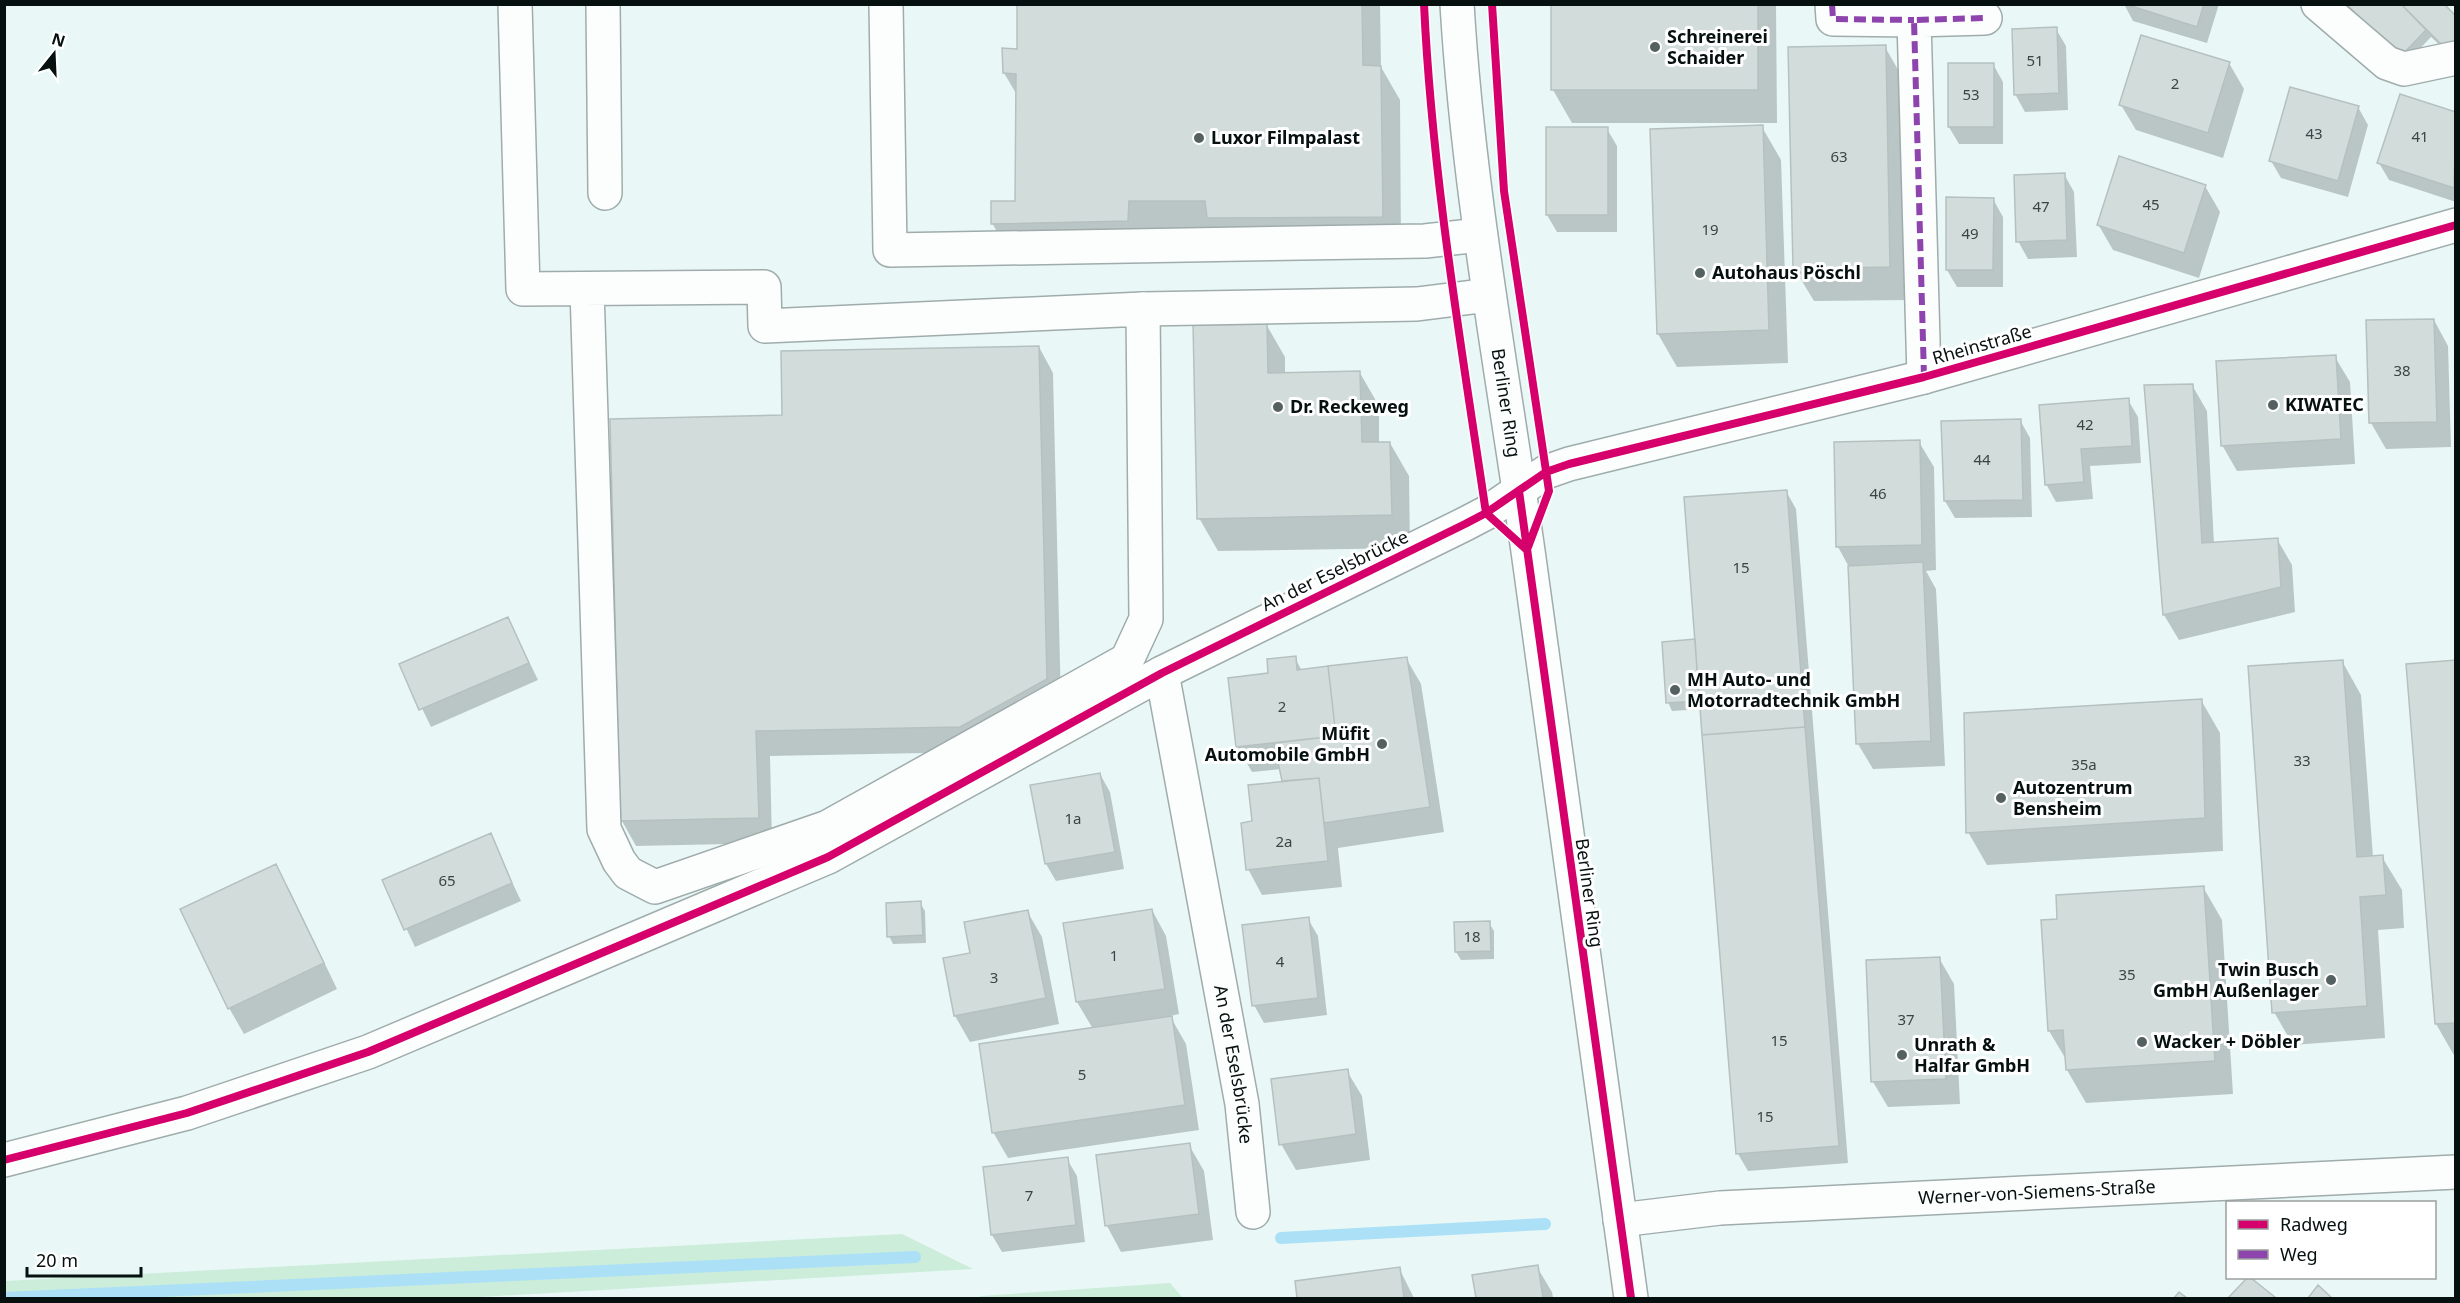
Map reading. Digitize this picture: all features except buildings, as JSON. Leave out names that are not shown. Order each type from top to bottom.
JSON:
[{"type":"street","points":[[515,4],[523,289],[764,287],[765,326],[1143,309],[1417,304],[1489,295]]},
{"type":"street","points":[[603,4],[605,193]]},
{"type":"street","points":[[886,4],[890,250],[1425,241],[1480,235]]},
{"type":"street","name":"Berliner Ring","points":[[1457,4],[1461,80],[1480,235],[1519,491],[1631,1299]]},
{"type":"street","points":[[1832,4],[1833,19],[1985,18]]},
{"type":"street","points":[[2318,4],[2387,63],[2404,69],[2456,58]]},
{"type":"street","name":"Rheinstraße","points":[[1914,20],[1924,377]]},
{"type":"street","name":"Rheinstraße","points":[[1519,491],[1546,472],[1569,464],[1924,377],[2456,225]]},
{"type":"street","points":[[587,289],[604,829],[619,861],[628,873],[655,887],[828,827],[1127,660],[1146,619],[1143,309]]},
{"type":"street","name":"An der Eselsbrücke","points":[[1253,1212],[1242,1104],[1162,672],[1465,524],[1519,491]]},
{"type":"street","points":[[4,1160],[187,1113],[368,1052],[828,857],[1162,672]]},
{"type":"street","name":"Werner-von-Siemens-Straße","points":[[1620,1220],[1720,1208],[2456,1172]]},
{"type":"green space","points":[[902,1234],[973,1269],[462,1298],[5,1298],[5,1281]]},
{"type":"green space","points":[[1170,1283],[1183,1298],[980,1298],[980,1296]]},
{"type":"waterway","points":[[1281,1238],[1545,1224]]},
{"type":"waterway","points":[[4,1298],[915,1257]]},
{"type":"marked path","points":[[1832,4],[1833,19],[1914,20]]},
{"type":"marked path","points":[[1924,377],[1914,20],[1985,18]]},
{"type":"cycle path","points":[[1424,4],[1441,196],[1486,513],[1527,550]]},
{"type":"cycle path","points":[[1492,4],[1504,191],[1549,491],[1528,547]]},
{"type":"cycle path","points":[[4,1160],[187,1113],[368,1052],[828,857],[1162,673],[1486,513],[1546,472],[1569,464],[1924,377],[2456,225]]},
{"type":"cycle path","points":[[1519,491],[1631,1298]]},
{"type":"place","name":"Schreinerei Schaider","points":[[1655,47]]},
{"type":"place","name":"Luxor Filmpalast","points":[[1199,138]]},
{"type":"place","name":"Autohaus Pöschl","points":[[1700,273]]},
{"type":"place","name":"KIWATEC","points":[[2273,405]]},
{"type":"place","name":"Dr. Reckeweg","points":[[1278,407]]},
{"type":"place","name":"MH Auto- und Motorradtechnik GmbH","points":[[1675,690]]},
{"type":"place","name":"Müfit Automobile GmbH","points":[[1382,744]]},
{"type":"place","name":"Autozentrum Bensheim","points":[[2001,798]]},
{"type":"place","name":"Twin Busch GmbH Außenlager","points":[[2331,980]]},
{"type":"place","name":"Wacker + Döbler","points":[[2142,1042]]},
{"type":"place","name":"Unrath & Halfar GmbH","points":[[1902,1055]]}]
